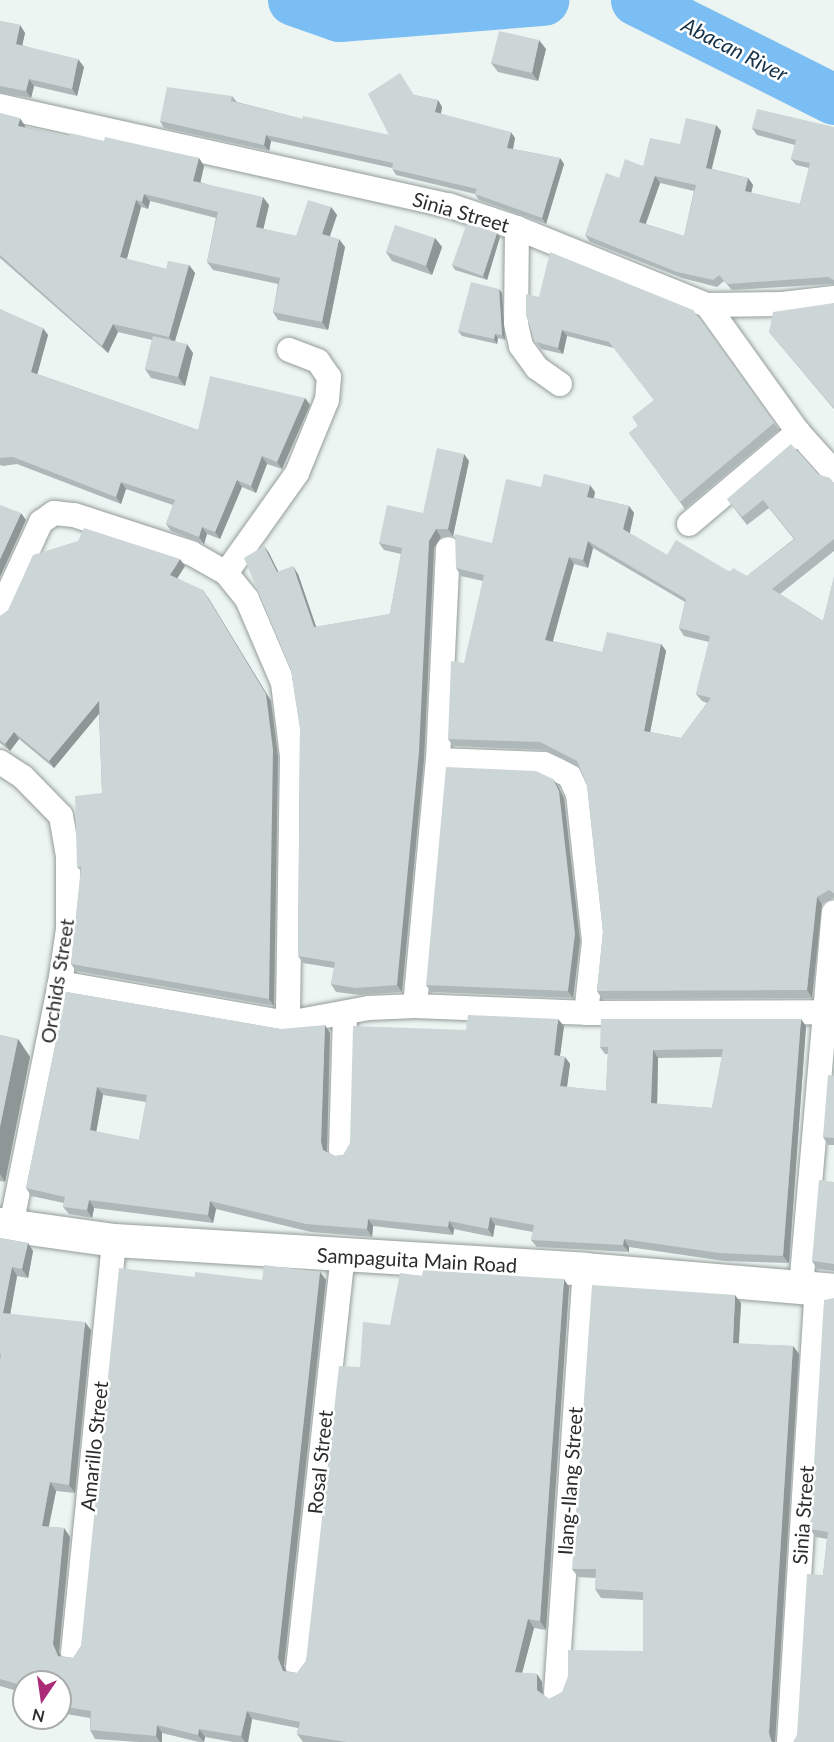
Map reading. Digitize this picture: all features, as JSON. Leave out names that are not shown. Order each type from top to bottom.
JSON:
[{"type":"street","name":"Sinia Street","points":[[0,106],[448,205],[517,228],[707,305]]},
{"type":"street","points":[[517,228],[516,324],[521,346],[537,368],[560,384]]},
{"type":"street","points":[[707,305],[782,304],[834,298]]},
{"type":"street","points":[[707,305],[798,432],[834,472]]},
{"type":"street","points":[[226,573],[297,473],[327,400],[329,377],[318,361],[289,350]]},
{"type":"street","points":[[689,524],[798,432]]},
{"type":"street","points":[[0,611],[41,522],[54,513],[74,515],[191,553],[226,573],[247,599],[283,683],[292,756],[288,1023]]},
{"type":"street","points":[[415,1006],[438,760],[448,549]]},
{"type":"street","points":[[438,760],[544,764],[569,775],[579,794],[594,941],[586,1013]]},
{"type":"street","name":"Orchids Street","points":[[0,762],[23,777],[61,816],[68,856],[68,929],[60,983],[6,1225]]},
{"type":"street","name":"Sinia Street","points":[[789,1742],[817,1288],[823,1012],[834,912]]},
{"type":"street","points":[[60,983],[288,1023],[345,1015],[369,1008],[415,1006],[586,1013],[823,1012]]},
{"type":"street","points":[[341,1150],[345,1015]]},
{"type":"street","name":"Sampaguita Main Road","points":[[6,1225],[114,1240],[343,1256],[585,1269],[817,1288]]},
{"type":"street","name":"Amarillo Street","points":[[73,1653],[114,1240]]},
{"type":"street","name":"Rosal Street","points":[[298,1668],[343,1256]]},
{"type":"street","name":"Ilang-Ilang Street","points":[[556,1694],[585,1269]]},
{"type":"building","points":[[0,21],[20,25],[16,44],[78,59],[72,89],[29,79],[26,91],[0,86]]},
{"type":"building","points":[[499,31],[539,40],[532,73],[491,63]]},
{"type":"building","points":[[400,73],[414,95],[438,100],[435,112],[511,132],[507,148],[560,158],[542,218],[475,194],[477,189],[392,169],[393,163],[266,135],[264,145],[160,121],[167,87],[232,96],[231,101],[302,119],[303,116],[389,135],[368,94]]},
{"type":"building","points":[[757,109],[834,127],[834,280],[828,277],[727,284],[719,275],[713,280],[677,272],[585,235],[606,173],[619,178],[625,159],[643,166],[650,138],[680,144],[686,118],[716,125],[706,168],[748,178],[745,191],[800,204],[810,163],[791,159],[796,140],[752,128]],"holes":[[[655,176],[696,185],[684,236],[639,222]]]},
{"type":"building","points":[[0,113],[20,118],[18,126],[69,137],[70,133],[104,141],[105,137],[199,158],[193,181],[263,197],[256,227],[296,236],[308,200],[331,207],[322,234],[339,239],[322,322],[273,312],[280,278],[207,262],[218,212],[144,194],[142,202],[136,200],[120,257],[166,269],[168,261],[189,265],[169,337],[113,324],[102,346],[0,255]]},
{"type":"building","points":[[467,223],[497,233],[483,276],[452,265]]},
{"type":"building","points":[[395,225],[435,238],[426,266],[386,252]]},
{"type":"building","points":[[550,252],[693,310],[774,423],[680,502],[629,433],[638,426],[632,417],[654,400],[609,342],[562,330],[558,348],[536,342],[526,316],[526,294],[539,297]]},
{"type":"building","points":[[471,282],[499,289],[502,335],[495,334],[494,339],[458,331]]},
{"type":"building","points":[[834,303],[834,408],[769,332],[773,312]]},
{"type":"building","points":[[0,309],[43,328],[31,372],[198,430],[210,376],[305,398],[277,462],[262,456],[251,486],[237,480],[215,532],[202,527],[199,537],[166,524],[175,500],[121,482],[116,497],[13,457],[0,458]]},
{"type":"building","points":[[153,336],[187,344],[178,377],[145,369]]},
{"type":"building","points":[[791,444],[818,474],[830,478],[834,483],[834,539],[772,589],[823,621],[834,577],[834,893],[829,890],[817,897],[807,990],[597,991],[603,932],[587,785],[577,761],[540,742],[448,739],[451,661],[464,663],[484,575],[456,568],[455,534],[492,543],[506,479],[541,487],[544,474],[590,485],[587,497],[629,506],[623,529],[667,555],[676,540],[730,572],[733,568],[747,576],[795,539],[763,500],[742,517],[727,499]],"holes":[[[588,541],[686,599],[679,628],[710,636],[696,694],[711,698],[681,738],[644,731],[661,644],[607,632],[602,652],[545,640],[569,557],[583,560]]]},
{"type":"building","points":[[437,448],[464,454],[448,529],[436,529],[429,541],[419,752],[397,985],[355,988],[331,984],[335,962],[298,956],[300,728],[291,670],[244,558],[264,546],[277,572],[293,566],[314,627],[390,614],[402,548],[379,543],[387,505],[423,513]]},
{"type":"building","points":[[0,505],[21,513],[0,559]]},
{"type":"building","points":[[84,528],[180,559],[170,575],[203,590],[266,694],[273,750],[269,999],[71,964],[81,867],[77,867],[75,796],[102,793],[99,701],[49,761],[14,732],[5,744],[0,740],[0,616],[8,610],[33,555],[78,541]]},
{"type":"building","points":[[446,767],[536,771],[553,779],[559,791],[575,934],[568,991],[426,985]]},
{"type":"building","points":[[66,992],[280,1029],[325,1025],[321,1142],[323,1150],[335,1156],[343,1155],[350,1143],[353,1026],[466,1030],[468,1015],[558,1019],[554,1055],[565,1057],[560,1086],[606,1091],[608,1047],[600,1047],[601,1019],[801,1019],[783,1256],[719,1253],[624,1239],[623,1245],[531,1240],[534,1225],[490,1217],[488,1229],[449,1221],[448,1227],[368,1219],[367,1229],[306,1224],[210,1201],[208,1215],[89,1200],[87,1210],[63,1207],[65,1197],[26,1188]],"holes":[[[723,1049],[712,1108],[651,1103],[653,1050]],[[97,1087],[147,1095],[139,1140],[90,1130]]]},
{"type":"building","points":[[0,1035],[18,1039],[0,1127]]},
{"type":"building","points":[[828,1075],[834,1076],[834,1138],[823,1137]]},
{"type":"building","points":[[819,1180],[834,1182],[834,1264],[812,1261]]},
{"type":"building","points":[[0,1238],[28,1243],[22,1269],[12,1267],[3,1313],[85,1322],[69,1485],[50,1482],[42,1526],[64,1528],[53,1644],[58,1656],[73,1658],[81,1646],[119,1268],[195,1277],[195,1272],[262,1280],[264,1265],[320,1272],[278,1658],[283,1671],[297,1673],[306,1661],[339,1366],[360,1367],[363,1322],[390,1325],[400,1273],[422,1276],[423,1270],[564,1279],[540,1621],[528,1619],[515,1672],[537,1674],[537,1690],[549,1699],[562,1692],[568,1676],[568,1650],[643,1651],[643,1592],[595,1589],[596,1569],[572,1569],[592,1285],[735,1295],[733,1343],[793,1346],[769,1733],[773,1742],[346,1742],[297,1734],[300,1722],[247,1711],[241,1736],[199,1729],[198,1735],[157,1725],[156,1736],[90,1730],[91,1711],[72,1708],[72,1670],[12,1670],[12,1682],[0,1679]]},
{"type":"building","points":[[834,1298],[834,1742],[793,1742],[797,1735],[807,1574],[823,1575],[828,1532],[810,1529],[824,1300]]},
{"type":"waterway","name":"Abacan River","points":[[293,0],[339,16],[543,0]]},
{"type":"waterway","name":"Abacan River","points":[[636,0],[834,99]]}]
